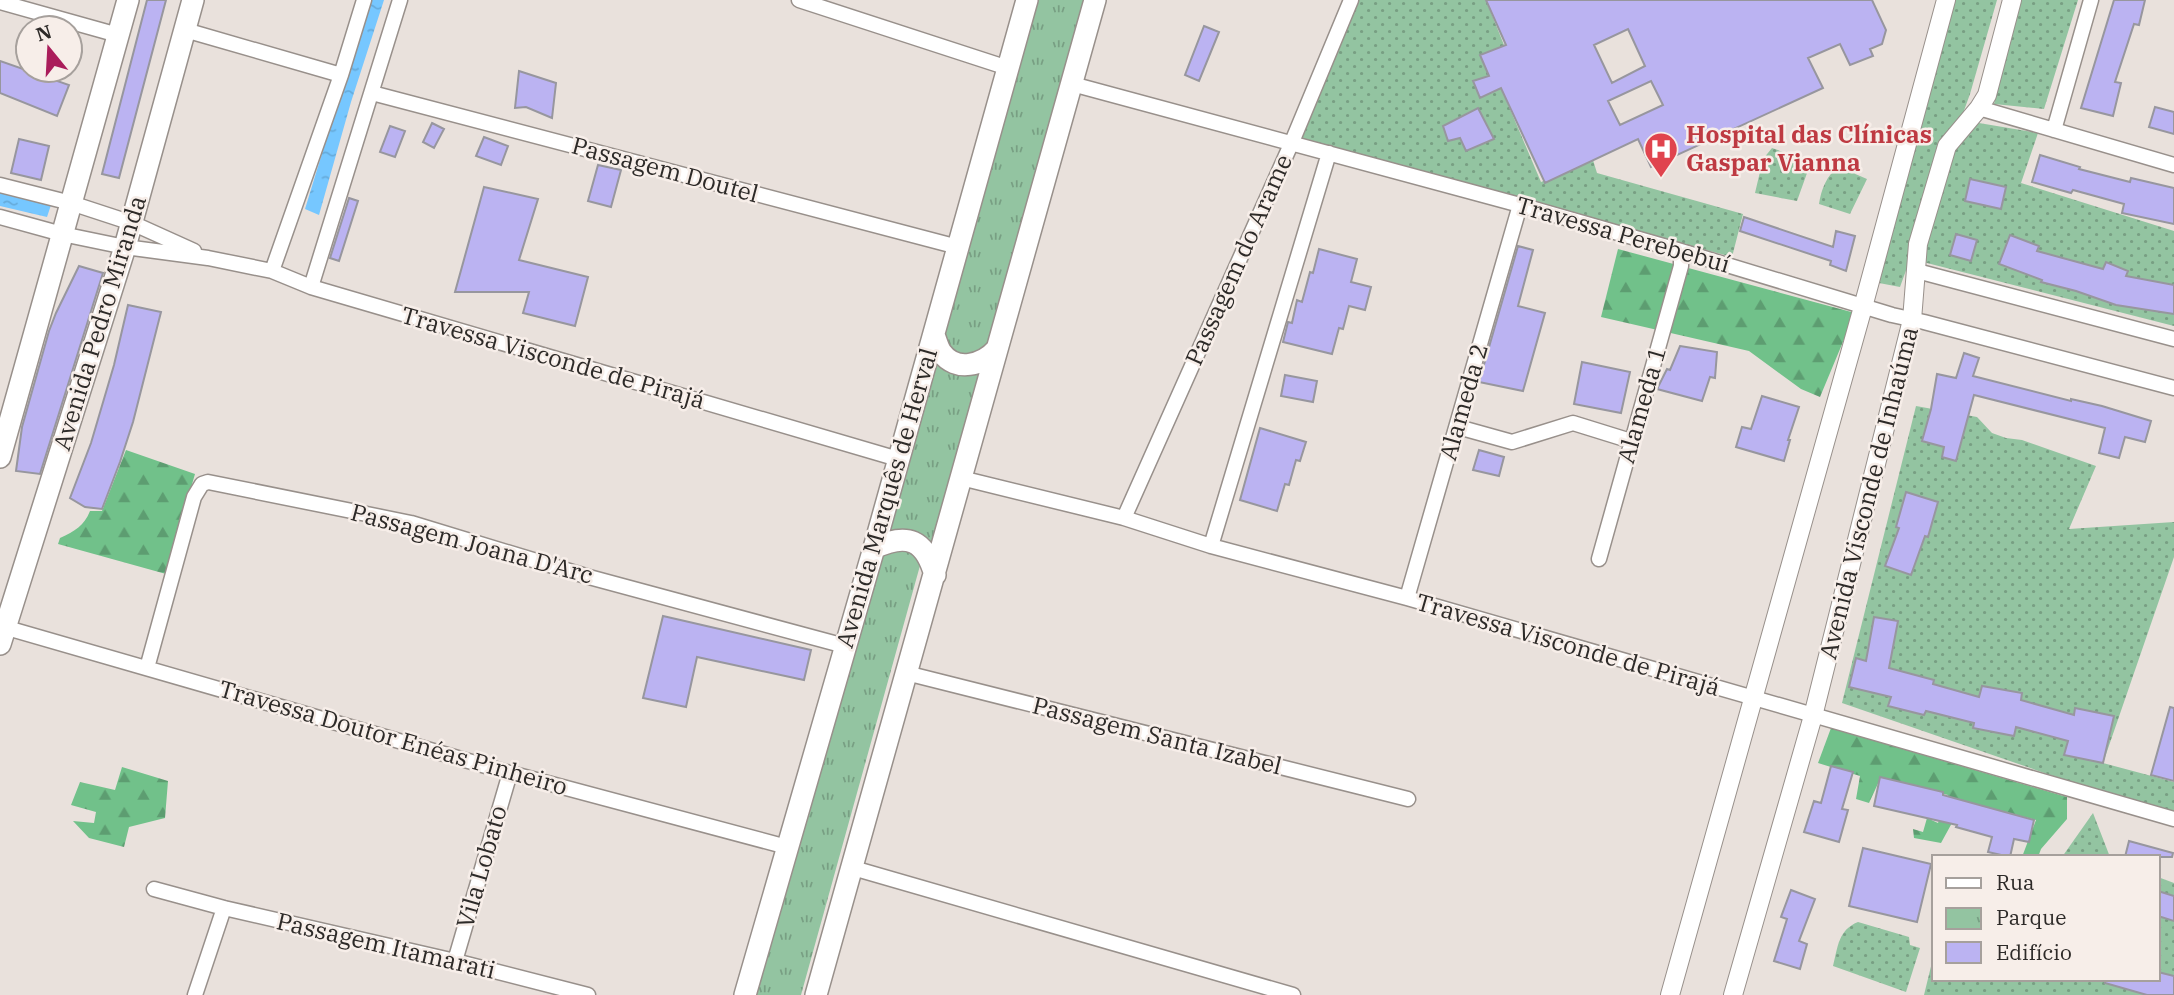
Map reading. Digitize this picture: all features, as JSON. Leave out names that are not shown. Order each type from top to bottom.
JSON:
[{"type":"main road","points":[[0,457],[128,0]]},
{"type":"main road","name":"Avenida Pedro Miranda","points":[[2,633],[125,247],[193,0]]},
{"type":"main road","name":"Avenida Marquês de Herval","points":[[745,995],[874,548],[1027,0]]},
{"type":"main road","points":[[816,995],[1094,0]]},
{"type":"main road","points":[[934,335],[941,353],[953,362],[971,365],[978,363],[997,349]]},
{"type":"main road","points":[[874,548],[890,542],[912,541],[923,548],[930,558],[935,575]]},
{"type":"street","points":[[272,271],[341,75],[364,0]]},
{"type":"street","points":[[311,287],[400,0]]},
{"type":"street","points":[[799,0],[1008,68]]},
{"type":"street","name":"Passagem do Arame","points":[[1124,518],[1292,142],[1351,0]]},
{"type":"street","name":"Avenida Visconde de Inhaúma","points":[[1670,995],[1946,0]]},
{"type":"street","name":"Avenida Visconde de Inhaúma","points":[[1733,995],[1814,716],[1912,320],[1918,244],[1947,146],[1987,95],[2012,0]]},
{"type":"street","points":[[2054,130],[2091,0]]},
{"type":"street","points":[[0,2],[118,34]]},
{"type":"street","points":[[185,30],[341,75]]},
{"type":"street","name":"Travessa Perebebuí","points":[[1072,84],[1520,205],[1863,307],[2174,388]]},
{"type":"street","name":"Passagem Doutel","points":[[372,93],[958,247]]},
{"type":"street","points":[[1979,108],[2174,164]]},
{"type":"street","name":"Passagem do Arame","points":[[1211,546],[1329,153]]},
{"type":"street","name":"Travessa Visconde de Pirajá","points":[[0,185],[71,203],[132,223],[208,258]]},
{"type":"street","name":"Alameda 2","points":[[1408,598],[1520,205]]},
{"type":"street","name":"Travessa Visconde de Pirajá","points":[[0,217],[125,247],[208,258],[272,271],[311,287],[898,459]]},
{"type":"street","name":"Alameda 1","points":[[1599,559],[1681,266],[1681,251]]},
{"type":"street","points":[[1917,271],[2174,339]]},
{"type":"street","points":[[1458,427],[1512,442],[1573,424],[1631,441]]},
{"type":"street","name":"Travessa Visconde de Pirajá","points":[[961,478],[1124,518],[1211,546],[1408,598],[2174,819]]},
{"type":"street","name":"Passagem Joana D'Arc","points":[[146,668],[194,497],[202,484],[208,482],[411,523],[589,577],[845,646]]},
{"type":"street","name":"Travessa Doutor Enéas Pinheiro","points":[[2,633],[146,668],[510,773],[787,847]]},
{"type":"street","name":"Passagem Santa Izabel","points":[[906,673],[1408,799]]},
{"type":"street","name":"Vila Lobato","points":[[455,961],[510,773]]},
{"type":"street","points":[[853,868],[1293,995]]},
{"type":"street","name":"Passagem Itamarati","points":[[154,889],[588,995]]},
{"type":"street","points":[[195,995],[224,908]]},
{"type":"green space","points":[[1035,0],[1086,0],[990,350],[979,357],[951,353],[941,328]]},
{"type":"green space","points":[[1354,0],[1486,0],[1516,75],[1499,83],[1541,182],[1593,160],[1597,173],[1743,214],[1732,257],[1297,139]]},
{"type":"green space","points":[[1955,0],[1997,0],[1970,94],[1900,287],[1879,283]]},
{"type":"green space","points":[[2019,0],[2078,0],[2044,109],[1994,104]]},
{"type":"green space","points":[[1979,123],[2038,133],[2021,183],[2174,231],[2174,326],[1923,262],[1925,246],[1952,152]]},
{"type":"green space","points":[[1772,148],[1811,162],[1797,201],[1755,193],[1763,159]]},
{"type":"green space","points":[[1839,167],[1867,179],[1850,214],[1819,204],[1825,183]]},
{"type":"green space","points":[[1618,249],[1855,313],[1820,397],[1801,389],[1749,351],[1601,317]]},
{"type":"green space","points":[[935,353],[982,371],[930,551],[879,541]]},
{"type":"green space","points":[[1916,406],[1977,417],[1992,433],[2022,440],[2096,466],[2069,529],[2174,522],[2174,557],[2103,763],[2174,782],[2174,812],[2088,788],[1842,703]]},
{"type":"green space","points":[[126,450],[195,474],[166,574],[58,544],[60,538],[82,524],[90,511],[102,511]]},
{"type":"green space","points":[[910,549],[921,562],[801,995],[754,995],[877,559],[888,550]]},
{"type":"green space","points":[[1831,728],[2067,797],[2067,819],[2039,855],[2023,855],[2036,820],[1964,801],[1941,843],[1914,838],[1913,829],[1923,832],[1927,818],[1938,823],[1948,795],[1881,777],[1869,803],[1856,799],[1860,776],[1818,763]]},
{"type":"green space","points":[[122,767],[168,781],[165,818],[129,827],[124,847],[89,838],[73,821],[94,823],[96,812],[71,805],[80,782],[115,790]]},
{"type":"green space","points":[[2093,813],[2109,855],[2063,855]]},
{"type":"green space","points":[[2160,878],[2174,883],[2174,995],[1924,995],[1932,962],[1932,981],[2160,981]]},
{"type":"green space","points":[[1858,922],[1909,937],[1910,945],[1920,948],[1906,992],[1833,966],[1843,934]]},
{"type":"water","points":[[369,0],[384,0],[319,215],[305,209]]},
{"type":"water","points":[[0,188],[51,205],[47,217],[0,206]]},
{"type":"building","points":[[147,0],[166,0],[119,178],[102,174]]},
{"type":"building","points":[[1486,0],[1872,0],[1886,30],[1882,44],[1870,49],[1873,56],[1850,65],[1840,44],[1808,58],[1823,88],[1651,167],[1638,139],[1545,183],[1501,88],[1480,98],[1473,81],[1489,76],[1480,55],[1506,45]],"holes":[[[1628,29],[1645,66],[1612,83],[1594,45]],[[1651,81],[1663,105],[1620,125],[1608,101]]]},
{"type":"building","points":[[2114,0],[2145,0],[2139,25],[2134,24],[2115,82],[2121,83],[2113,116],[2081,108]]},
{"type":"building","points":[[1204,26],[1219,32],[1199,81],[1185,75]]},
{"type":"building","points":[[0,61],[14,66],[14,84],[69,85],[57,116],[0,93]]},
{"type":"building","points":[[519,71],[556,83],[552,118],[526,107],[515,108]]},
{"type":"building","points":[[2155,107],[2174,112],[2174,134],[2149,127]]},
{"type":"building","points":[[1478,108],[1494,139],[1466,151],[1460,138],[1448,141],[1443,126]]},
{"type":"building","points":[[432,123],[444,129],[434,148],[423,142]]},
{"type":"building","points":[[390,126],[405,131],[395,157],[380,152]]},
{"type":"building","points":[[484,137],[508,146],[501,165],[476,156]]},
{"type":"building","points":[[19,139],[49,146],[41,180],[11,173]]},
{"type":"building","points":[[2040,155],[2080,167],[2079,169],[2130,182],[2131,178],[2174,188],[2174,224],[2122,213],[2124,204],[2032,182]]},
{"type":"building","points":[[598,165],[621,170],[611,207],[588,201]]},
{"type":"building","points":[[1970,179],[2006,187],[2001,209],[1965,201]]},
{"type":"building","points":[[484,187],[538,199],[519,260],[588,277],[575,326],[523,313],[529,292],[455,292]]},
{"type":"building","points":[[349,198],[358,201],[339,261],[330,258]]},
{"type":"building","points":[[1744,217],[1833,247],[1836,231],[1855,236],[1846,271],[1830,265],[1831,261],[1740,231]]},
{"type":"building","points":[[1956,234],[1977,240],[1971,261],[1950,255]]},
{"type":"building","points":[[2010,235],[2039,246],[2037,251],[2103,269],[2106,262],[2128,271],[2126,276],[2174,285],[2174,314],[2116,305],[2041,282],[2042,280],[1999,264]]},
{"type":"building","points":[[1518,246],[1533,250],[1518,306],[1545,313],[1523,391],[1479,382]]},
{"type":"building","points":[[1319,249],[1357,259],[1351,282],[1371,287],[1365,310],[1349,306],[1332,354],[1283,342],[1288,322],[1292,323],[1297,300],[1302,302]]},
{"type":"building","points":[[79,266],[103,273],[40,474],[16,471],[22,427],[49,331]]},
{"type":"building","points":[[128,305],[161,312],[133,422],[102,509],[85,507],[70,498],[91,443]]},
{"type":"building","points":[[1680,346],[1717,352],[1715,378],[1710,377],[1702,401],[1657,389],[1667,369],[1670,370]]},
{"type":"building","points":[[1964,353],[1979,358],[1973,376],[2071,401],[2102,406],[2151,421],[2145,442],[2125,437],[2119,458],[2099,453],[2105,428],[1974,395],[1956,461],[1942,457],[1944,447],[1922,441],[1937,374],[1956,378]]},
{"type":"building","points":[[1582,362],[1630,372],[1621,413],[1574,404]]},
{"type":"building","points":[[1285,375],[1317,381],[1313,402],[1281,396]]},
{"type":"building","points":[[1762,396],[1799,407],[1784,461],[1736,447],[1742,427],[1751,429]]},
{"type":"building","points":[[1260,428],[1306,442],[1300,461],[1296,460],[1289,485],[1285,484],[1277,511],[1240,500]]},
{"type":"building","points":[[1479,450],[1504,457],[1499,476],[1473,470]]},
{"type":"building","points":[[1906,492],[1938,502],[1928,537],[1925,536],[1911,575],[1885,566],[1899,528],[1896,527]]},
{"type":"building","points":[[663,616],[811,650],[804,680],[697,657],[686,707],[643,698]]},
{"type":"building","points":[[1874,617],[1898,621],[1889,668],[1934,680],[1933,684],[1979,697],[1982,686],[2022,693],[2021,700],[2074,715],[2075,708],[2114,716],[2103,763],[2064,755],[2068,741],[2016,727],[2014,736],[1973,728],[1974,723],[1926,711],[1924,715],[1888,706],[1891,697],[1849,687],[1856,658],[1866,661]]},
{"type":"building","points":[[2170,707],[2174,708],[2174,781],[2151,775]]},
{"type":"building","points":[[1831,766],[1853,772],[1842,809],[1848,810],[1839,842],[1804,832],[1814,801],[1821,803]]},
{"type":"building","points":[[1880,777],[1943,792],[1943,795],[2034,820],[2029,842],[2014,839],[2010,855],[2001,855],[1988,852],[1992,837],[1956,827],[1957,825],[1874,806]]},
{"type":"building","points":[[2129,841],[2173,853],[2172,857],[2126,855]]},
{"type":"building","points":[[1863,848],[1931,864],[1917,922],[1849,906]]},
{"type":"building","points":[[1791,890],[1815,899],[1799,941],[1807,944],[1800,969],[1774,961],[1787,919],[1781,917]]},
{"type":"building","points":[[2160,892],[2174,896],[2174,921],[2160,917]]},
{"type":"building","points":[[2160,972],[2174,976],[2174,995],[2147,995],[2105,983],[2160,981]]},
{"type":"place","name":"Hospital das Clínicas Gaspar Vianna","points":[[1661,179]]}]
